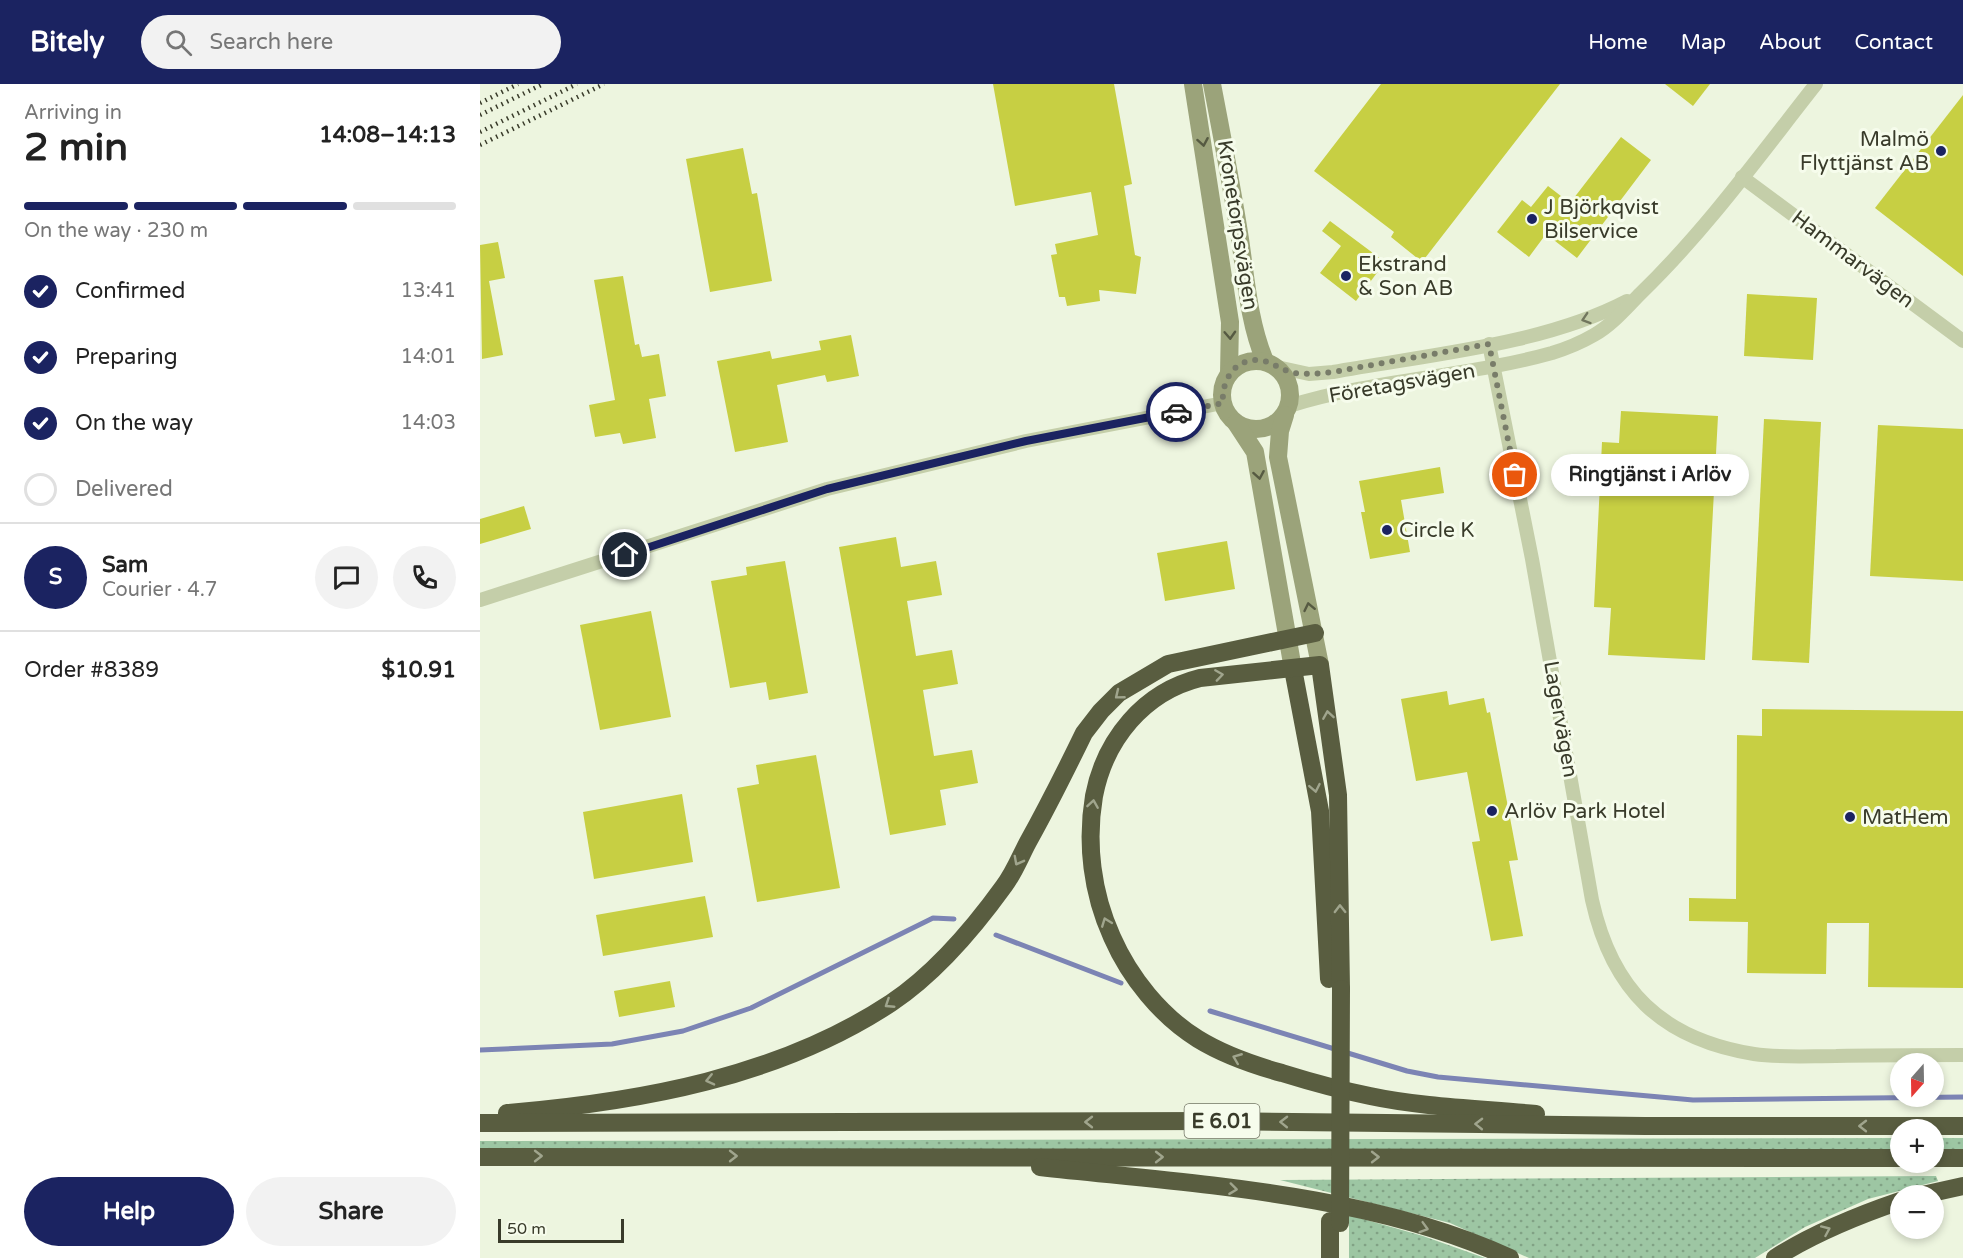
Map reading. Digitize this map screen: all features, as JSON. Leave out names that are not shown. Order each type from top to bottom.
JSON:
[{"type":"highway","points":[[480,1114],[604,1102],[659,1092],[726,1076],[846,1030],[893,1002],[935,968],[971,929],[1006,884],[1084,733],[1119,693],[1168,664],[1315,633]]},
{"type":"highway","points":[[1330,1258],[1335,1222],[1335,988],[1338,795],[1320,665],[1220,674],[1184,682],[1156,697],[1134,716],[1106,757],[1092,812],[1092,862],[1103,916],[1116,947],[1133,976],[1156,1005],[1198,1039],[1238,1059],[1298,1078],[1371,1097],[1646,1126]]},
{"type":"highway","points":[[1293,669],[1320,811],[1335,988]]},
{"type":"highway","name":"E 6.01","points":[[480,1123],[1227,1121],[1646,1126],[1963,1126]]},
{"type":"highway","name":"E 6.01","points":[[480,1156],[1890,1158]]},
{"type":"highway","points":[[945,1157],[1301,1199],[1420,1226],[1464,1239],[1510,1258]]},
{"type":"highway","points":[[1944,1158],[1963,1158]]},
{"type":"highway","points":[[1944,1190],[1963,1186]]},
{"type":"highway","points":[[1775,1258],[1802,1240],[1890,1204]]},
{"type":"highway","points":[[1335,1222],[1341,1258]]},
{"type":"main road","name":"Kronetorpsvägen","points":[[1193,84],[1230,322],[1229,374]]},
{"type":"main road","name":"Kronetorpsvägen","points":[[1212,84],[1232,183],[1252,318],[1271,364]]},
{"type":"main road","points":[[1293,669],[1255,452],[1236,423],[1227,414],[1223,403],[1224,383],[1229,374],[1245,362],[1271,364],[1287,378],[1291,392],[1280,430],[1278,457],[1320,665]]},
{"type":"main road","points":[[1236,423],[1248,429],[1262,429],[1275,424],[1287,411]]},
{"type":"street","name":"Företagsvägen","points":[[1287,411],[1408,380],[1495,366],[1554,352],[1593,336],[1675,261],[1816,84]]},
{"type":"street","name":"Hammarvägen","points":[[1742,177],[1963,341]]},
{"type":"street","name":"Företagsvägen","points":[[1271,364],[1309,374],[1333,372],[1489,344],[1545,332],[1606,312],[1639,295]]},
{"type":"street","name":"Lagervägen","points":[[1489,344],[1573,779],[1592,900],[1603,939],[1624,982],[1647,1007],[1674,1026],[1731,1049],[1779,1056],[1963,1055]]},
{"type":"street","points":[[480,600],[827,489],[1026,441],[1223,403]]},
{"type":"green space","points":[[1890,1138],[1890,1149],[480,1152],[480,1141]]},
{"type":"green space","points":[[1944,1138],[1963,1138],[1963,1149],[1944,1149]]},
{"type":"green space","points":[[1936,1176],[1938,1181],[1922,1185],[1890,1185],[1890,1193],[1868,1199],[1805,1227],[1755,1258],[1529,1258],[1450,1223],[1280,1180]]},
{"type":"green space","points":[[1349,1215],[1423,1236],[1485,1258],[1349,1258]]},
{"type":"building","points":[[993,84],[1114,84],[1132,184],[1124,186],[1135,255],[1141,257],[1136,294],[1099,290],[1100,301],[1067,306],[1065,297],[1059,297],[1051,255],[1057,254],[1055,244],[1098,235],[1091,192],[1015,206]]},
{"type":"building","points":[[1381,84],[1560,84],[1422,262],[1391,237],[1394,232],[1314,171]]},
{"type":"building","points":[[1665,84],[1710,84],[1693,106]]},
{"type":"building","name":"Malmö Flyttjänst AB","points":[[1963,95],[1963,276],[1875,208]]},
{"type":"building","points":[[1621,137],[1651,160],[1577,258],[1546,234],[1529,257],[1497,232],[1522,200],[1531,207],[1548,186],[1570,203]]},
{"type":"building","points":[[743,148],[752,194],[757,193],[772,281],[710,292],[686,159]]},
{"type":"building","points":[[1330,221],[1385,262],[1356,301],[1320,273],[1341,246],[1322,231]]},
{"type":"building","points":[[498,242],[505,278],[489,281],[503,355],[482,359],[480,245]]},
{"type":"building","points":[[623,276],[635,345],[639,344],[642,357],[659,354],[666,396],[649,399],[656,438],[623,444],[620,433],[595,437],[589,405],[615,400],[594,280]]},
{"type":"building","points":[[1747,294],[1817,298],[1813,360],[1744,356]]},
{"type":"building","points":[[851,335],[859,376],[827,382],[825,375],[777,385],[788,442],[735,452],[717,361],[770,351],[772,359],[821,350],[819,341]]},
{"type":"building","points":[[1621,411],[1718,416],[1705,660],[1608,655],[1611,608],[1594,607],[1602,442],[1619,443]]},
{"type":"building","points":[[1764,419],[1821,422],[1809,663],[1752,660]]},
{"type":"building","points":[[1878,425],[1963,429],[1963,581],[1870,576]]},
{"type":"building","points":[[1440,467],[1444,493],[1401,500],[1410,552],[1370,559],[1361,512],[1365,512],[1359,481]]},
{"type":"building","points":[[524,506],[531,529],[480,544],[480,519]]},
{"type":"building","points":[[896,537],[901,567],[936,561],[942,595],[907,601],[916,656],[952,650],[958,684],[923,690],[934,756],[972,750],[978,783],[940,790],[946,825],[890,835],[839,547]]},
{"type":"building","points":[[1227,541],[1235,589],[1165,601],[1157,553]]},
{"type":"building","points":[[785,561],[808,693],[769,700],[766,682],[730,688],[711,581],[747,575],[746,567]]},
{"type":"building","points":[[651,611],[671,717],[600,730],[580,625]]},
{"type":"building","name":"Arlöv Park Hotel","points":[[1447,691],[1449,705],[1484,698],[1487,713],[1490,712],[1518,860],[1509,861],[1523,936],[1491,941],[1472,842],[1480,841],[1467,772],[1416,781],[1401,699]]},
{"type":"building","name":"MatHem","points":[[1762,709],[1963,711],[1963,988],[1868,987],[1869,923],[1827,923],[1826,974],[1747,973],[1748,922],[1689,921],[1689,898],[1736,899],[1737,735],[1762,736]]},
{"type":"building","points":[[816,755],[840,888],[757,902],[737,788],[759,784],[756,765]]},
{"type":"building","points":[[682,794],[693,862],[594,879],[583,812]]},
{"type":"building","points":[[705,896],[713,937],[603,956],[596,915]]},
{"type":"building","points":[[670,981],[675,1007],[619,1017],[614,991]]},
{"type":"waterway","points":[[480,1050],[612,1044],[683,1031],[751,1008],[933,918],[954,919]]},
{"type":"waterway","points":[[996,935],[1121,983]]},
{"type":"waterway","points":[[1210,1011],[1407,1071],[1438,1077],[1693,1100],[1963,1097]]},
{"type":"railway","points":[[480,103],[518,84]]},
{"type":"railway","points":[[480,115],[543,84]]},
{"type":"railway","points":[[480,132],[577,84]]},
{"type":"railway","points":[[480,145],[604,84]]},
{"type":"way so far","points":[[1176,412],[1223,403],[1224,383],[1236,367],[1245,362],[1255,360],[1294,372],[1309,374],[1333,372],[1489,344],[1515,475]]},
{"type":"place","name":"Malmö Flyttjänst AB","points":[[1941,151]]},
{"type":"place","name":"J Björkqvist Bilservice","points":[[1532,219]]},
{"type":"place","name":"Ekstrand & Son AB","points":[[1346,276]]},
{"type":"place","name":"Ringtjänst i Arlöv","points":[[1515,475]]},
{"type":"place","name":"Circle K","points":[[1387,530]]},
{"type":"place","name":"Arlöv Park Hotel","points":[[1492,811]]},
{"type":"place","name":"MatHem","points":[[1850,817]]},
{"type":"route","points":[[625,555],[827,489],[1026,441],[1176,412]]}]
